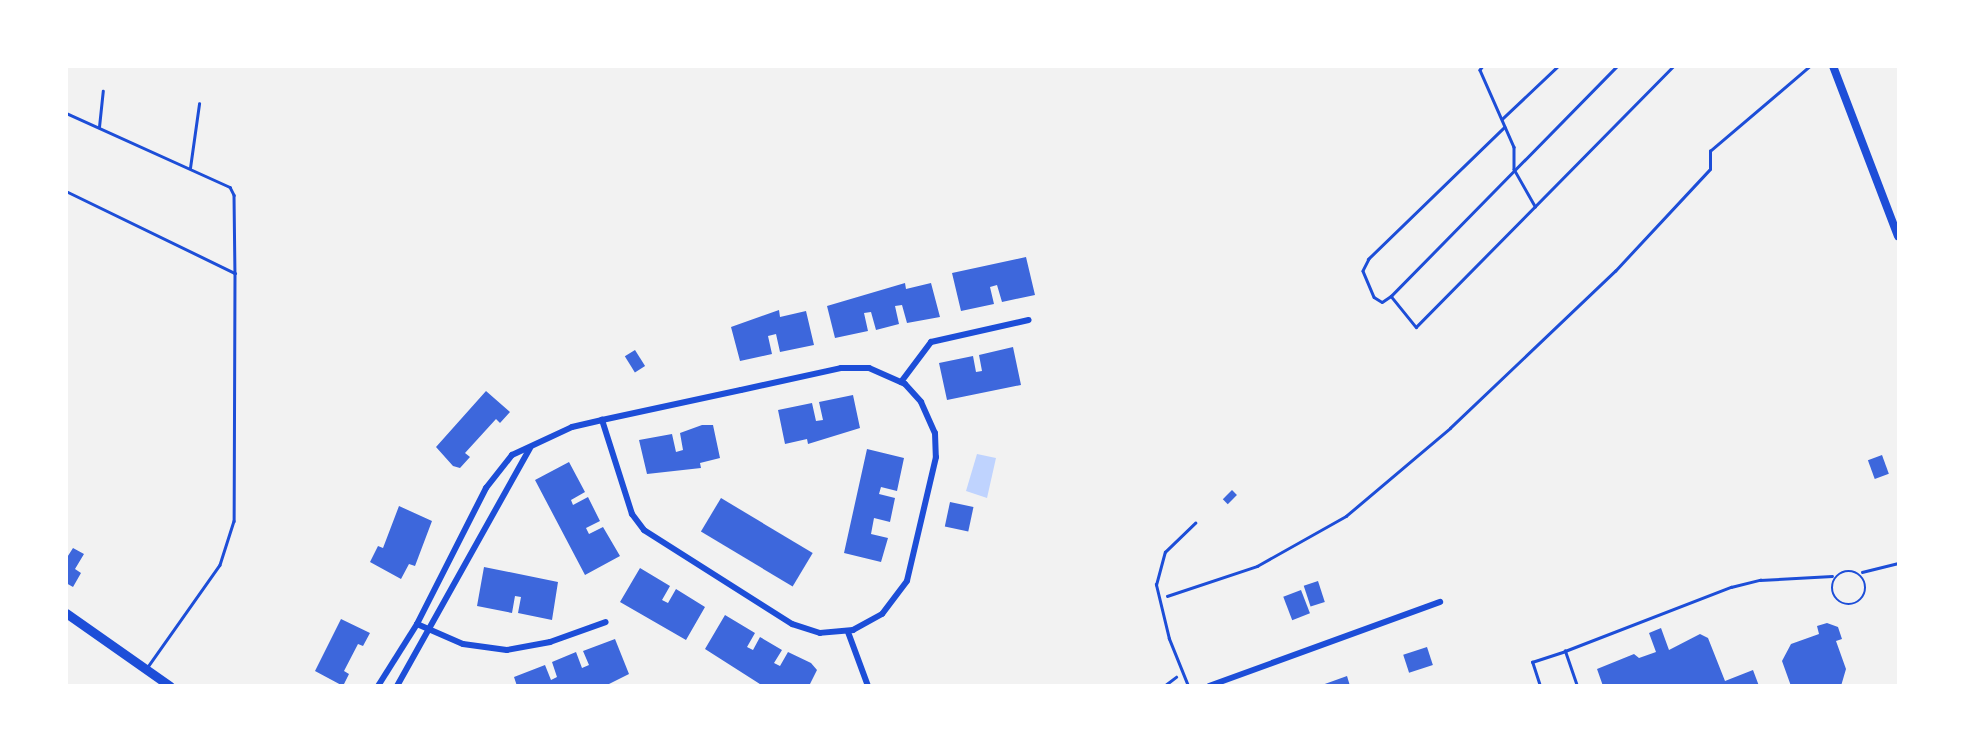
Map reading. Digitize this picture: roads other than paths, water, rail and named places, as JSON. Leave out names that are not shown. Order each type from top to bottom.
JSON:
[{"type":"main road","points":[[66,613],[170,685]]},
{"type":"street","points":[[1833,66],[1899,236]]},
{"type":"street","points":[[901,382],[931,342],[1029,320]]},
{"type":"street","points":[[377,685],[417,624],[497,471],[512,455],[530,448],[552,434],[602,420],[841,368],[869,368],[901,382],[929,415],[936,457],[907,581],[882,614],[848,632],[820,633],[792,624],[658,544],[632,514],[602,420]]},
{"type":"street","points":[[397,685],[430,631],[488,516],[530,448]]},
{"type":"street","points":[[475,509],[488,516]]},
{"type":"street","points":[[1209,685],[1440,602]]},
{"type":"street","points":[[417,624],[486,650],[507,650],[539,645],[606,622]]},
{"type":"street","points":[[848,632],[868,685]]},
{"type":"lane","points":[[1483,66],[1480,70],[1514,146],[1514,169],[1535,206]]},
{"type":"lane","points":[[1502,119],[1558,66]]},
{"type":"lane","points":[[1505,127],[1369,259],[1363,271],[1367,284],[1382,302],[1391,296],[1617,66]]},
{"type":"lane","points":[[1391,296],[1416,327],[1673,66]]},
{"type":"lane","points":[[99,127],[103,91]]},
{"type":"lane","points":[[190,168],[199,104]]},
{"type":"lane","points":[[66,113],[230,187],[234,195],[234,521],[220,565],[146,669]]},
{"type":"lane","points":[[66,191],[235,273]]},
{"type":"lane","points":[[1188,685],[1169,639],[1157,584],[1165,552],[1195,523]]},
{"type":"lane","points":[[1540,685],[1532,662],[1731,587],[1760,580],[1862,572],[1899,563]]},
{"type":"lane","points":[[1832,576],[1833,596],[1849,604],[1864,595],[1862,572]]},
{"type":"lane","points":[[1565,651],[1577,685]]},
{"type":"water","points":[[977,454],[996,458],[987,498],[966,491]]}]
